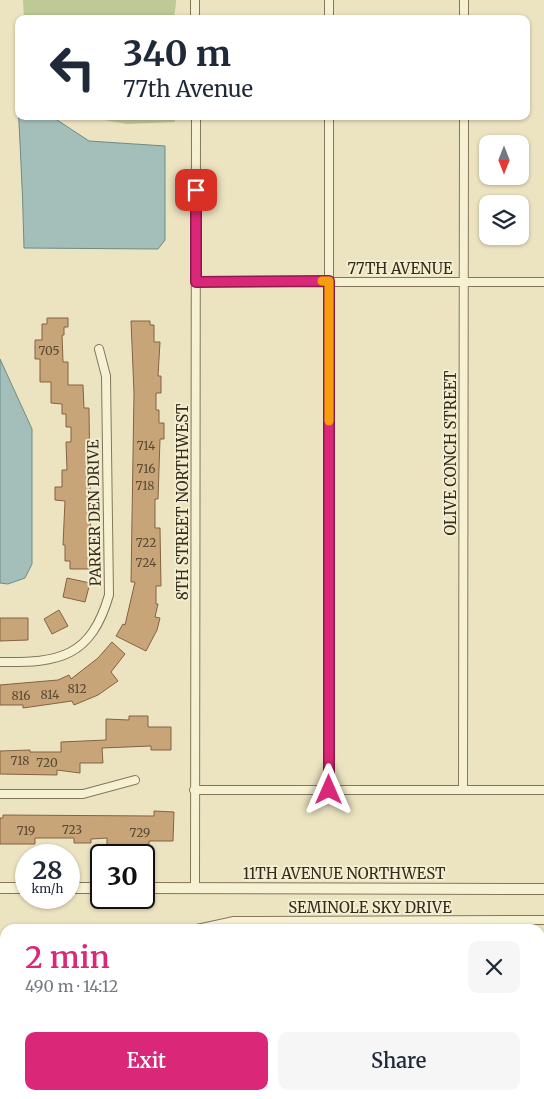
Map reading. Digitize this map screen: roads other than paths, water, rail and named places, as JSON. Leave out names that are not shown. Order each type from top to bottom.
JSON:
[{"type":"street","points":[[195,0],[196,15]]},
{"type":"street","points":[[329,0],[329,15]]},
{"type":"street","points":[[464,0],[464,15]]},
{"type":"street","name":"8TH STREET NORTHWEST","points":[[194,888],[196,120]]},
{"type":"street","points":[[329,120],[329,790]]},
{"type":"street","name":"OLIVE CONCH STREET","points":[[463,790],[464,120]]},
{"type":"street","name":"77TH AVENUE","points":[[196,282],[544,282]]},
{"type":"street","name":"PARKER DEN DRIVE","points":[[0,662],[50,661],[65,656],[92,634],[103,616],[109,595],[109,575],[106,376],[99,349]]},
{"type":"street","points":[[0,794],[83,794],[135,780]]},
{"type":"street","points":[[194,790],[544,790]]},
{"type":"street","points":[[0,888],[15,888]]},
{"type":"street","name":"11TH AVENUE NORTHWEST","points":[[155,888],[544,889]]},
{"type":"street","name":"SEMINOLE SKY DRIVE","points":[[218,924],[234,920],[544,920]]},
{"type":"water","points":[[19,120],[57,120],[89,141],[165,146],[165,240],[158,249],[24,248]]},
{"type":"water","points":[[0,359],[32,429],[32,564],[25,578],[8,584],[0,583]]}]
